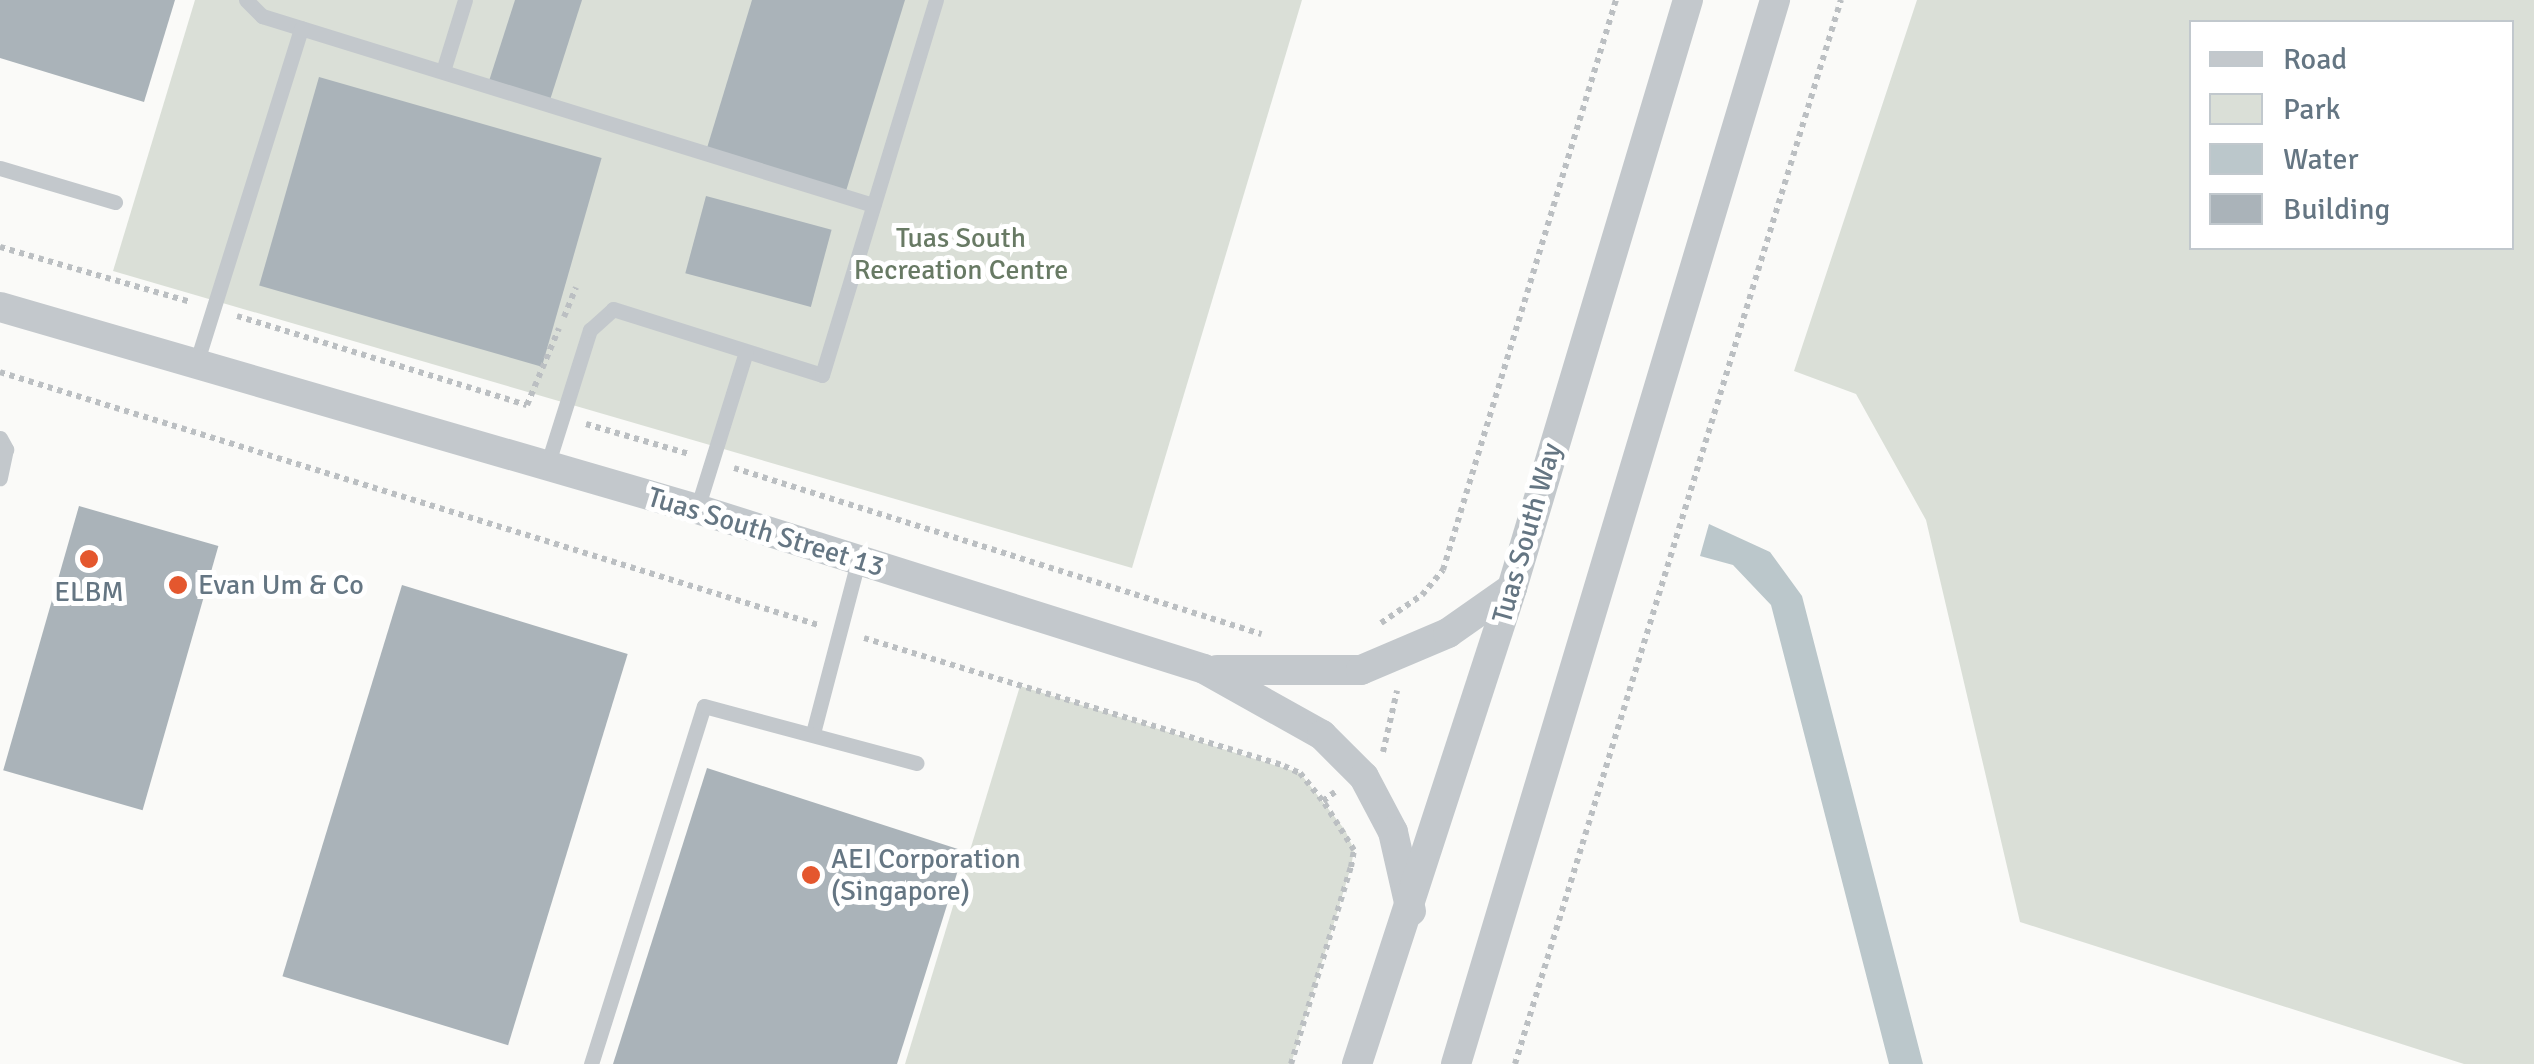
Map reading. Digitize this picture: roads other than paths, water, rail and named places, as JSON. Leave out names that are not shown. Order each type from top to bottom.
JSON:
[{"type":"street","name":"Tuas South Way","points":[[1357,1064],[1411,911],[1512,588],[1688,0]]},
{"type":"street","points":[[1456,1064],[1775,0]]},
{"type":"street","name":"Tuas South Street 13","points":[[0,308],[696,509],[1204,669],[1322,735],[1359,772],[1393,832],[1411,911]]},
{"type":"street","points":[[1204,669],[1344,670],[1392,661],[1448,633],[1512,588]]},
{"type":"lane","points":[[246,0],[262,16],[873,205]]},
{"type":"lane","points":[[443,72],[465,0]]},
{"type":"lane","points":[[547,466],[590,330],[613,310],[822,375],[936,0]]},
{"type":"lane","points":[[196,364],[302,28]]},
{"type":"lane","points":[[0,168],[114,202]]},
{"type":"lane","points":[[696,509],[746,352]]},
{"type":"lane","points":[[0,438],[6,449],[0,478]]},
{"type":"lane","points":[[813,733],[858,561]]},
{"type":"lane","points":[[592,1064],[698,713],[720,706],[917,763]]},
{"type":"water","points":[[1709,524],[1770,552],[1802,596],[1923,1064],[1889,1064],[1771,605],[1733,565],[1700,556]]},
{"type":"place","name":"ELBM","points":[[89,559]]},
{"type":"place","name":"Evan Um & Co","points":[[178,585]]},
{"type":"place","name":"AEI Corporation (Singapore)","points":[[811,875]]},
{"type":"park label","name":"Tuas South Recreation Centre","points":[[961,254]]}]
